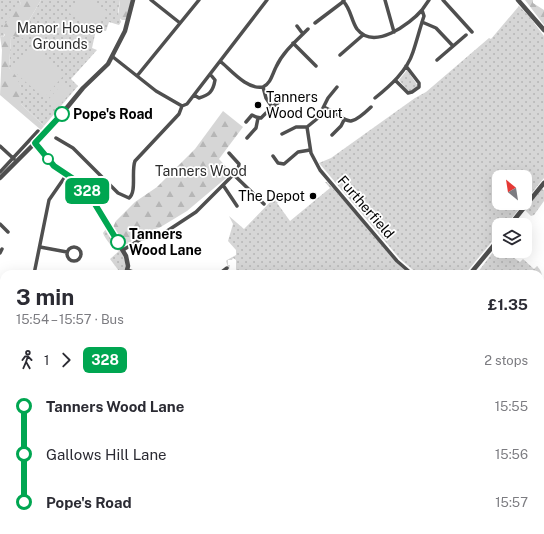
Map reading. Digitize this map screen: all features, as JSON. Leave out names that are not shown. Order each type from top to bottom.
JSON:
[{"type":"street","points":[[0,172],[35,143],[59,118],[83,88],[108,64],[125,31],[134,0]]},
{"type":"street","points":[[151,0],[180,23]]},
{"type":"street","points":[[137,76],[199,0]]},
{"type":"street","points":[[56,138],[76,151],[118,193],[129,198],[132,192],[132,170],[134,161],[178,114],[182,106],[187,104],[267,0]]},
{"type":"street","points":[[315,23],[344,0],[357,28],[363,34],[383,36],[394,32],[415,18],[429,0]]},
{"type":"street","points":[[385,0],[394,32]]},
{"type":"street","points":[[443,0],[472,32]]},
{"type":"street","points":[[518,0],[544,30]]},
{"type":"street","points":[[375,98],[396,81],[406,66],[412,53],[424,16],[422,10]]},
{"type":"street","points":[[422,22],[436,28],[453,46]]},
{"type":"street","points":[[296,26],[304,34]]},
{"type":"street","points":[[220,61],[248,84],[263,88],[269,83],[279,61],[308,29]]},
{"type":"street","points":[[340,55],[363,34]]},
{"type":"street","points":[[437,60],[466,34]]},
{"type":"street","points":[[293,44],[316,66]]},
{"type":"street","points":[[112,57],[160,94],[182,106]]},
{"type":"street","points":[[396,81],[408,93],[419,87],[419,83],[406,66]]},
{"type":"street","points":[[194,95],[199,98],[209,95],[214,89],[215,80],[210,74]]},
{"type":"street","points":[[282,134],[296,127],[307,127],[318,118],[328,98],[337,87]]},
{"type":"street","points":[[263,88],[266,98],[272,107]]},
{"type":"street","points":[[246,122],[252,115],[261,118],[282,100]]},
{"type":"street","points":[[324,107],[336,113],[344,120],[357,120],[371,107]]},
{"type":"street","points":[[247,138],[256,128],[258,118]]},
{"type":"street","points":[[332,135],[341,126],[344,120]]},
{"type":"street","name":"Furtherfield","points":[[307,127],[310,150],[318,167],[338,194],[397,261],[407,270]]},
{"type":"street","points":[[0,178],[38,131]]},
{"type":"street","points":[[252,133],[255,136]]},
{"type":"street","points":[[35,143],[50,161],[78,182],[87,191],[128,259],[126,270]]},
{"type":"street","points":[[0,146],[15,159]]},
{"type":"street","points":[[273,156],[278,163],[284,164],[298,152],[310,150]]},
{"type":"street","points":[[123,250],[141,239],[161,235],[191,216],[234,176],[238,170],[239,164],[229,153]]},
{"type":"street","points":[[35,270],[50,199],[67,174]]},
{"type":"street","points":[[234,176],[264,204]]},
{"type":"street","points":[[516,218],[544,183]]},
{"type":"street","points":[[223,185],[237,206]]},
{"type":"street","points":[[0,224],[8,232]]},
{"type":"street","points":[[40,247],[67,252]]},
{"type":"street","points":[[75,247],[80,251],[81,255],[78,259],[73,261],[68,257],[67,252],[69,248],[75,247]]},
{"type":"street","points":[[473,270],[492,247]]},
{"type":"green space","points":[[0,0],[19,0],[21,4],[3,37],[0,36]]},
{"type":"green space","points":[[19,0],[41,0],[28,22],[25,37],[21,39],[14,36],[11,38],[9,68],[16,76],[21,87],[21,104],[44,126],[41,130],[0,95],[2,50],[0,36],[3,37],[5,35],[3,28],[13,11],[21,4]]},
{"type":"green space","name":"Manor House Grounds","points":[[41,0],[120,0],[118,12],[121,22],[119,25],[109,22],[106,31],[96,30],[92,48],[97,50],[71,79],[78,86],[44,126],[21,104],[21,87],[9,68],[11,38],[14,36],[25,37],[28,22]]},
{"type":"green space","points":[[77,0],[89,0],[107,11],[96,29],[69,13]]},
{"type":"green space","points":[[120,0],[131,0],[127,20],[122,20],[118,17]]},
{"type":"green space","points":[[525,0],[533,0],[533,3],[544,10],[544,25]]},
{"type":"green space","points":[[519,6],[544,36],[544,178],[532,193],[532,170],[492,170],[492,210],[518,210],[512,218],[492,218],[492,241],[468,270],[413,270],[400,259],[319,163],[331,158],[415,98],[426,92],[489,38],[491,39]]},
{"type":"green space","points":[[31,46],[64,75],[44,98],[11,69]]},
{"type":"green space","points":[[407,70],[418,86],[409,92],[399,80]]},
{"type":"green space","points":[[62,84],[71,92],[56,109],[47,101]]},
{"type":"green space","name":"Tanners Wood","points":[[223,111],[243,127],[219,159],[232,173],[187,211],[159,228],[141,233],[128,244],[124,244],[113,227],[116,221],[135,202],[157,187],[195,149]]},
{"type":"green space","points":[[325,182],[327,182],[406,270],[236,270],[236,260],[233,258],[232,260],[228,260],[228,265],[230,265],[229,270],[226,261],[236,255],[236,250],[228,241],[233,224],[229,216],[244,229],[279,193],[283,199],[277,203],[290,221],[330,188]]},
{"type":"green space","points":[[542,189],[544,190],[544,201],[534,215],[531,216],[525,210],[532,210],[532,201]]},
{"type":"green space","points":[[106,229],[116,241],[114,242],[117,247],[119,246],[124,256],[126,267],[125,270],[118,270],[110,259],[119,251],[112,246],[103,233]]},
{"type":"green space","points":[[492,253],[492,258],[514,258],[520,262],[523,259],[534,269],[537,266],[540,270],[480,270]]},
{"type":"bus line","name":"328","points":[[62,114],[35,143],[54,166],[78,182],[87,191],[118,242]]},
{"type":"place","name":"Tanners Wood Court","points":[[258,105]]},
{"type":"place","name":"Pope's Road","points":[[62,114]]},
{"type":"place","name":"The Depot","points":[[313,196]]},
{"type":"place","name":"Tanners Wood Lane","points":[[118,242]]}]
